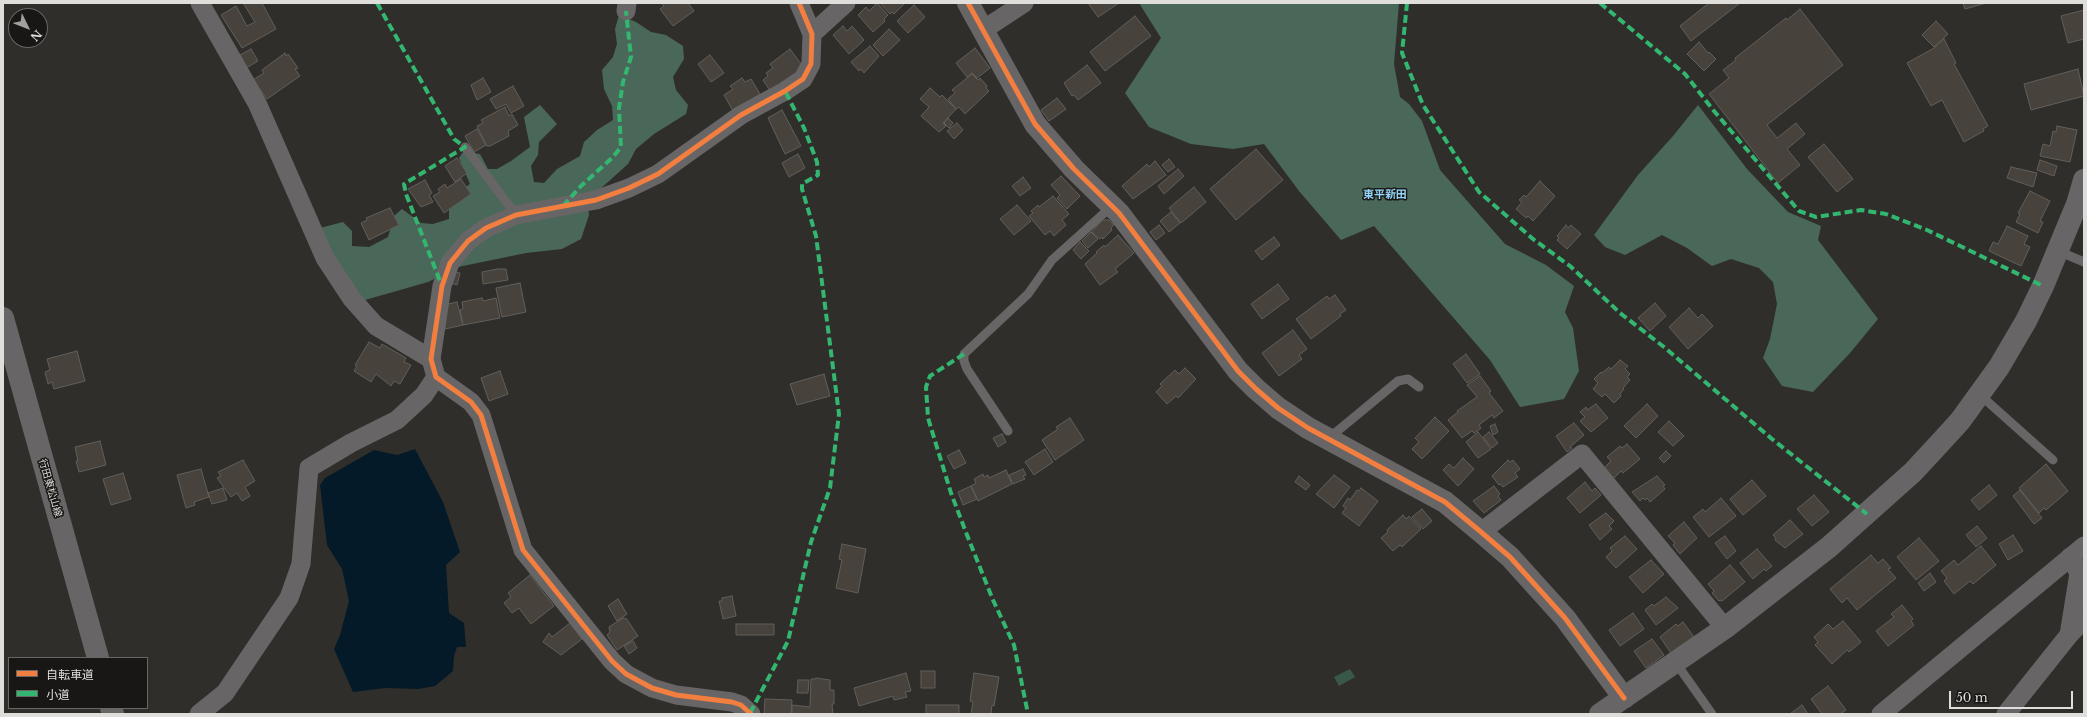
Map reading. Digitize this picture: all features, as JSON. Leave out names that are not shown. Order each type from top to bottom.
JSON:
[{"type":"street","points":[[200,3],[257,102],[325,258],[352,299],[376,326],[431,359]]},
{"type":"street","points":[[751,714],[741,705],[732,702],[676,695],[652,688],[626,674],[612,661],[523,550],[481,415],[471,402],[436,377],[431,359],[442,286],[450,263],[468,241],[486,228],[516,215],[596,200],[629,188],[658,174],[741,115],[785,91],[803,79],[811,64],[812,34],[800,3]]},
{"type":"street","points":[[812,34],[846,3]]},
{"type":"street","points":[[968,3],[1035,124],[1074,169],[1112,206],[1238,371],[1256,390],[1278,408],[1328,439],[1445,502],[1481,532],[1510,557],[1565,618],[1624,698]]},
{"type":"street","points":[[983,30],[1024,3]]},
{"type":"street","points":[[1600,714],[1725,628],[1829,547],[1914,472],[1960,420],[1999,367],[2026,321],[2058,251],[2077,204],[2084,180]]},
{"type":"street","name":"行田東松山線","points":[[3,318],[98,657]]},
{"type":"street","points":[[200,714],[225,693],[289,598],[301,564],[309,468],[351,442],[397,420],[424,395],[436,377]]},
{"type":"street","points":[[1481,532],[1582,454],[1725,628]]},
{"type":"street","points":[[2069,635],[2079,573],[2077,551]]},
{"type":"street","points":[[1888,712],[2077,551]]},
{"type":"street","points":[[2006,714],[2069,635],[2084,619]]},
{"type":"lane","points":[[465,147],[516,215]]},
{"type":"lane","points":[[1008,431],[967,369],[964,361],[964,354],[1028,294],[1052,260],[1112,206]]},
{"type":"lane","points":[[2058,251],[2084,262]]},
{"type":"lane","points":[[1328,439],[1398,381],[1408,379],[1419,387]]},
{"type":"lane","points":[[1979,394],[2053,460]]},
{"type":"lane","points":[[1676,663],[1712,714]]},
{"type":"green space","points":[[1139,3],[1399,3],[1394,64],[1400,97],[1409,104],[1422,121],[1440,170],[1505,244],[1546,265],[1574,286],[1565,312],[1573,328],[1579,371],[1564,399],[1520,407],[1490,360],[1374,226],[1341,240],[1299,191],[1264,144],[1233,149],[1191,144],[1149,127],[1125,93],[1161,38]]},
{"type":"green space","points":[[619,15],[636,22],[651,32],[666,35],[683,46],[684,59],[673,77],[676,90],[688,105],[686,114],[654,134],[636,149],[628,164],[587,201],[589,215],[581,239],[562,249],[526,253],[458,267],[428,282],[365,300],[354,295],[320,228],[343,222],[352,231],[352,246],[369,247],[388,237],[394,216],[402,209],[421,223],[433,224],[449,219],[449,206],[459,192],[470,184],[459,158],[463,152],[480,154],[488,169],[497,169],[511,161],[530,147],[524,117],[540,105],[557,124],[539,142],[538,155],[531,166],[534,182],[544,183],[557,169],[580,156],[584,142],[597,130],[613,120],[612,106],[604,89],[602,70],[613,57],[617,44],[615,29]]},
{"type":"green space","points":[[1698,105],[1747,169],[1788,212],[1821,226],[1818,240],[1878,319],[1850,353],[1813,392],[1782,386],[1763,358],[1770,339],[1777,304],[1773,282],[1759,268],[1731,259],[1712,266],[1687,248],[1662,235],[1625,255],[1605,247],[1594,235],[1638,175]]},
{"type":"green space","points":[[1350,669],[1355,677],[1339,686],[1334,677]]},
{"type":"water","points":[[415,449],[443,502],[460,552],[446,565],[449,613],[464,623],[466,647],[457,647],[454,656],[453,671],[435,686],[418,689],[386,688],[353,692],[334,649],[340,635],[349,601],[342,569],[327,545],[320,485],[325,478],[374,450],[397,455]]},
{"type":"building","points":[[243,3],[262,3],[276,29],[242,48],[221,15],[236,6],[247,26],[255,22]]},
{"type":"building","points":[[661,3],[688,3],[694,11],[673,26],[660,9],[664,6]]},
{"type":"building","points":[[877,3],[888,15],[884,19],[885,21],[873,32],[858,15],[866,7],[869,11]]},
{"type":"building","points":[[880,3],[905,3],[894,14],[892,12],[890,14]]},
{"type":"building","points":[[1088,3],[1119,3],[1098,17]]},
{"type":"building","points":[[1709,3],[1740,3],[1691,41],[1680,26]]},
{"type":"building","points":[[1963,3],[1986,3],[1965,9]]},
{"type":"building","points":[[914,5],[925,17],[908,33],[897,21]]},
{"type":"building","points":[[1800,9],[1843,65],[1767,125],[1777,138],[1796,123],[1805,134],[1787,149],[1800,165],[1778,183],[1709,94],[1729,78],[1723,70],[1736,60],[1735,58],[1786,18],[1787,20]]},
{"type":"building","points":[[2084,10],[2084,39],[2068,43],[2061,16]]},
{"type":"building","points":[[1135,16],[1151,36],[1105,71],[1090,52]]},
{"type":"building","points":[[1936,21],[1948,34],[1934,47],[1922,35]]},
{"type":"building","points":[[843,26],[847,31],[852,26],[864,40],[849,54],[833,35]]},
{"type":"building","points":[[889,29],[900,40],[883,56],[873,45]]},
{"type":"building","points":[[1944,39],[1956,63],[1954,64],[1988,126],[1983,129],[1984,131],[1964,142],[1942,100],[1931,106],[1907,63],[1934,48]]},
{"type":"building","points":[[1699,42],[1708,53],[1709,52],[1716,59],[1704,71],[1687,54]]},
{"type":"building","points":[[870,46],[879,56],[864,73],[861,69],[859,71],[851,62]]},
{"type":"building","points":[[975,48],[990,68],[977,78],[972,73],[967,77],[956,63]]},
{"type":"building","points":[[251,49],[258,61],[246,68],[240,55]]},
{"type":"building","points":[[790,49],[804,68],[771,92],[763,80],[768,76],[766,73],[773,68],[770,64]]},
{"type":"building","points":[[285,53],[286,56],[288,54],[298,68],[295,69],[300,76],[267,99],[253,80],[264,73],[262,70]]},
{"type":"building","points":[[710,55],[724,73],[711,82],[698,64]]},
{"type":"building","points":[[1087,65],[1101,83],[1078,100],[1074,95],[1072,96],[1064,83]]},
{"type":"building","points":[[2078,69],[2084,96],[2031,110],[2024,84]]},
{"type":"building","points":[[972,74],[978,80],[980,78],[987,86],[986,88],[989,91],[965,114],[959,107],[956,109],[948,99],[955,93],[952,90]]},
{"type":"building","points":[[483,78],[491,92],[477,100],[471,85]]},
{"type":"building","points":[[742,78],[745,82],[751,79],[760,94],[733,111],[724,95],[733,89],[730,86]]},
{"type":"building","points":[[513,86],[524,106],[511,113],[506,104],[496,109],[490,99]]},
{"type":"building","points":[[930,88],[940,97],[942,95],[956,109],[943,123],[946,126],[939,132],[921,116],[929,107],[920,99]]},
{"type":"building","points":[[1057,98],[1066,109],[1049,121],[1041,110]]},
{"type":"building","points":[[505,107],[509,116],[512,114],[518,125],[508,131],[509,136],[490,146],[487,146],[477,126],[483,123],[481,120]]},
{"type":"building","points":[[782,110],[801,146],[785,154],[768,118]]},
{"type":"building","points":[[948,118],[953,123],[949,128],[944,123]]},
{"type":"building","points":[[957,123],[963,130],[954,139],[947,131]]},
{"type":"building","points":[[2057,126],[2077,130],[2070,162],[2040,156],[2043,144],[2050,146],[2053,131],[2056,132]]},
{"type":"building","points":[[477,129],[486,145],[474,152],[465,136]]},
{"type":"building","points":[[1824,144],[1853,179],[1837,192],[1808,157]]},
{"type":"building","points":[[1256,149],[1283,180],[1236,220],[1210,189]]},
{"type":"building","points":[[798,154],[805,168],[789,177],[782,163]]},
{"type":"building","points":[[457,158],[467,173],[455,182],[445,166]]},
{"type":"building","points":[[1169,159],[1175,167],[1168,172],[1162,165]]},
{"type":"building","points":[[2040,160],[2057,166],[2054,176],[2037,170]]},
{"type":"building","points":[[1155,161],[1166,175],[1133,199],[1122,186],[1147,164],[1149,167]]},
{"type":"building","points":[[2011,167],[2037,173],[2033,187],[2007,178]]},
{"type":"building","points":[[1178,169],[1184,176],[1164,194],[1158,186]]},
{"type":"building","points":[[1061,176],[1080,196],[1067,209],[1057,198],[1060,195],[1051,185]]},
{"type":"building","points":[[1023,177],[1031,188],[1020,196],[1012,186]]},
{"type":"building","points":[[461,179],[471,194],[444,213],[433,196],[440,192],[438,189],[445,184],[447,188]]},
{"type":"building","points":[[425,180],[432,193],[429,195],[433,202],[421,207],[408,189]]},
{"type":"building","points":[[1540,181],[1555,196],[1533,221],[1528,216],[1526,218],[1516,209],[1522,202],[1519,200],[1524,195],[1526,197]]},
{"type":"building","points":[[1194,187],[1206,202],[1181,223],[1169,208]]},
{"type":"building","points":[[2030,191],[2050,201],[2040,221],[2043,222],[2038,233],[2016,222],[2020,214],[2018,213]]},
{"type":"building","points":[[1053,196],[1069,214],[1062,220],[1066,225],[1054,236],[1050,231],[1045,235],[1029,216],[1033,213],[1031,211],[1038,205],[1039,207]]},
{"type":"building","points":[[1017,205],[1031,221],[1014,235],[1000,219]]},
{"type":"building","points":[[390,208],[399,225],[369,240],[361,223],[367,220],[366,218]]},
{"type":"building","points":[[1171,212],[1180,223],[1169,232],[1160,221]]},
{"type":"building","points":[[1102,220],[1109,220],[1114,225],[1111,228],[1112,230],[1103,239],[1102,237],[1100,239],[1092,232]]},
{"type":"building","points":[[1159,225],[1165,233],[1156,240],[1150,232]]},
{"type":"building","points":[[1566,225],[1568,228],[1571,225],[1581,234],[1567,249],[1557,240],[1559,238],[1557,236]]},
{"type":"building","points":[[2007,226],[2028,236],[2024,244],[2030,247],[2021,266],[1989,251],[1993,242],[1998,244]]},
{"type":"building","points":[[1091,232],[1098,239],[1088,248],[1082,241]]},
{"type":"building","points":[[1118,235],[1134,253],[1115,269],[1118,272],[1100,285],[1085,264],[1097,253],[1096,252],[1104,245],[1105,247]]},
{"type":"building","points":[[1274,237],[1280,245],[1262,260],[1255,251]]},
{"type":"building","points":[[1080,242],[1089,251],[1081,259],[1073,250]]},
{"type":"building","points":[[506,269],[508,280],[483,284],[482,272]]},
{"type":"building","points":[[454,272],[460,273],[457,285],[451,283]]},
{"type":"building","points":[[520,283],[526,312],[502,317],[496,288]]},
{"type":"building","points":[[1278,284],[1289,299],[1262,319],[1251,304]]},
{"type":"building","points":[[1335,295],[1346,310],[1340,314],[1341,316],[1311,339],[1296,319],[1327,296],[1329,299]]},
{"type":"building","points":[[482,298],[483,301],[496,298],[500,318],[463,325],[460,310],[463,309],[462,302]]},
{"type":"building","points":[[457,302],[463,325],[445,329],[444,305]]},
{"type":"building","points":[[1655,303],[1666,316],[1650,331],[1638,318]]},
{"type":"building","points":[[1689,308],[1698,318],[1702,314],[1713,326],[1688,349],[1669,327]]},
{"type":"building","points":[[1293,330],[1307,349],[1299,355],[1302,359],[1279,376],[1262,353]]},
{"type":"building","points":[[369,342],[380,348],[382,344],[406,358],[404,362],[411,365],[400,384],[394,381],[391,386],[376,374],[371,382],[354,371],[357,366],[355,365]]},
{"type":"building","points":[[77,351],[85,381],[54,389],[52,382],[48,384],[45,372],[50,370],[47,359]]},
{"type":"building","points":[[1466,354],[1480,374],[1467,383],[1453,364]]},
{"type":"building","points":[[1620,360],[1628,366],[1625,369],[1630,374],[1627,377],[1630,380],[1623,388],[1624,389],[1620,394],[1621,396],[1614,403],[1605,394],[1602,397],[1593,389],[1598,383],[1594,379],[1609,367],[1611,369]]},
{"type":"building","points":[[1185,368],[1196,379],[1178,398],[1176,396],[1167,404],[1156,392],[1162,386],[1160,384],[1175,370],[1179,374]]},
{"type":"building","points":[[500,371],[508,394],[489,401],[481,378]]},
{"type":"building","points":[[824,374],[830,396],[797,405],[790,384]]},
{"type":"building","points":[[1480,376],[1491,391],[1489,393],[1503,411],[1494,418],[1492,415],[1479,425],[1481,428],[1474,433],[1472,431],[1462,438],[1448,420],[1458,412],[1457,411],[1477,397],[1467,385]]},
{"type":"building","points":[[1596,404],[1608,418],[1591,432],[1580,421],[1585,417],[1580,412],[1586,407],[1587,410]]},
{"type":"building","points":[[1647,404],[1658,416],[1636,438],[1624,426]]},
{"type":"building","points":[[1435,417],[1449,431],[1422,459],[1412,449],[1419,442],[1415,438]]},
{"type":"building","points":[[1070,418],[1084,440],[1055,460],[1042,440],[1058,429],[1056,427]]},
{"type":"building","points":[[1669,421],[1684,436],[1673,446],[1658,432]]},
{"type":"building","points":[[1574,423],[1584,435],[1570,447],[1572,448],[1567,452],[1556,436]]},
{"type":"building","points":[[1495,424],[1498,432],[1493,435],[1490,426]]},
{"type":"building","points":[[1478,432],[1491,449],[1478,458],[1466,442]]},
{"type":"building","points":[[1489,432],[1498,443],[1492,448],[1483,437]]},
{"type":"building","points":[[1002,434],[1006,442],[998,447],[993,438]]},
{"type":"building","points":[[100,441],[106,465],[79,472],[76,461],[78,461],[75,447]]},
{"type":"building","points":[[1627,444],[1640,459],[1623,473],[1621,471],[1613,479],[1604,468],[1611,461],[1607,457],[1620,446],[1622,448]]},
{"type":"building","points":[[1045,449],[1053,462],[1034,475],[1025,462]]},
{"type":"building","points":[[959,450],[966,463],[954,469],[947,456]]},
{"type":"building","points":[[1666,451],[1671,456],[1664,463],[1659,458]]},
{"type":"building","points":[[1463,458],[1474,469],[1458,486],[1443,470],[1449,464],[1454,468]]},
{"type":"building","points":[[243,460],[255,481],[245,487],[250,496],[242,501],[237,493],[231,497],[217,478],[221,476],[218,472]]},
{"type":"building","points":[[1508,460],[1510,462],[1513,460],[1520,469],[1515,473],[1518,477],[1503,487],[1500,484],[1499,485],[1492,476]]},
{"type":"building","points":[[2046,464],[2068,491],[2046,510],[2044,508],[2039,513],[2019,488]]},
{"type":"building","points":[[201,469],[209,497],[194,502],[195,505],[186,508],[177,475]]},
{"type":"building","points":[[1023,469],[1026,475],[1023,476],[1025,479],[1013,484],[1009,475]]},
{"type":"building","points":[[1006,470],[1012,484],[978,501],[971,486],[976,483],[974,479],[983,474],[984,477],[988,475],[989,478]]},
{"type":"building","points":[[123,473],[131,499],[111,505],[103,479]]},
{"type":"building","points":[[1334,475],[1350,487],[1334,508],[1316,494]]},
{"type":"building","points":[[1299,476],[1310,485],[1306,490],[1295,482]]},
{"type":"building","points":[[1657,476],[1665,485],[1663,486],[1665,489],[1650,502],[1647,498],[1645,500],[1643,498],[1640,501],[1632,492]]},
{"type":"building","points":[[1752,480],[1766,496],[1743,515],[1730,499]]},
{"type":"building","points":[[1585,482],[1592,491],[1595,488],[1601,495],[1580,513],[1567,498]]},
{"type":"building","points":[[1989,485],[1997,495],[1979,510],[1971,500]]},
{"type":"building","points":[[971,486],[977,499],[963,505],[958,492]]},
{"type":"building","points":[[1494,486],[1500,494],[1498,496],[1501,500],[1484,513],[1473,501]]},
{"type":"building","points":[[223,488],[227,500],[212,504],[208,493]]},
{"type":"building","points":[[1361,488],[1378,501],[1359,526],[1342,513],[1346,508],[1343,506],[1348,498],[1350,500],[1357,490],[1359,491]]},
{"type":"building","points":[[2020,490],[2042,518],[2034,524],[2013,496]]},
{"type":"building","points":[[1814,495],[1829,512],[1812,526],[1797,509]]},
{"type":"building","points":[[1721,498],[1736,516],[1709,537],[1693,517],[1703,509],[1705,512]]},
{"type":"building","points":[[1422,509],[1432,521],[1423,529],[1412,517]]},
{"type":"building","points":[[1606,513],[1614,521],[1609,526],[1612,529],[1600,540],[1589,525]]},
{"type":"building","points":[[1403,515],[1406,519],[1409,516],[1421,529],[1402,547],[1400,545],[1393,551],[1381,538]]},
{"type":"building","points":[[1790,520],[1803,534],[1785,548],[1775,540],[1776,538],[1773,535]]},
{"type":"building","points":[[1684,522],[1697,538],[1680,554],[1673,545],[1675,543],[1668,536]]},
{"type":"building","points":[[1977,526],[1987,538],[1976,547],[1966,535]]},
{"type":"building","points":[[2013,535],[2023,551],[2008,560],[1999,544]]},
{"type":"building","points":[[1625,536],[1637,549],[1616,568],[1606,557],[1612,551],[1610,548]]},
{"type":"building","points":[[1725,536],[1736,551],[1727,559],[1715,543]]},
{"type":"building","points":[[1919,538],[1939,561],[1916,580],[1897,557]]},
{"type":"building","points":[[842,544],[866,549],[858,593],[836,588],[842,560],[839,559]]},
{"type":"building","points":[[1981,546],[1996,565],[1973,584],[1970,581],[1954,594],[1944,581],[1947,578],[1941,571],[1954,560],[1958,565]]},
{"type":"building","points":[[1757,549],[1772,566],[1766,571],[1764,569],[1753,579],[1740,563]]},
{"type":"building","points":[[1871,555],[1878,563],[1883,559],[1891,568],[1888,569],[1896,578],[1857,610],[1847,598],[1842,603],[1830,589]]},
{"type":"building","points":[[1651,560],[1664,574],[1643,593],[1629,577]]},
{"type":"building","points":[[1730,565],[1745,582],[1722,601],[1719,601],[1712,593],[1714,591],[1708,584]]},
{"type":"building","points":[[1930,573],[1936,582],[1924,591],[1918,583]]},
{"type":"building","points":[[530,575],[554,606],[531,624],[519,608],[512,613],[504,603],[511,597],[508,593]]},
{"type":"building","points":[[732,596],[736,616],[723,619],[719,601],[722,601],[722,598]]},
{"type":"building","points":[[1666,597],[1678,608],[1656,625],[1645,610],[1652,604],[1654,606]]},
{"type":"building","points":[[618,599],[627,614],[617,621],[608,606]]},
{"type":"building","points":[[1902,605],[1913,619],[1911,621],[1914,625],[1888,646],[1876,631],[1894,617],[1891,614]]},
{"type":"building","points":[[1633,613],[1644,629],[1620,646],[1609,630]]},
{"type":"building","points":[[623,618],[626,618],[638,636],[617,650],[607,635],[610,632],[609,627]]},
{"type":"building","points":[[1843,621],[1861,642],[1849,652],[1847,650],[1832,664],[1815,645],[1818,642],[1814,637],[1828,624],[1833,629]]},
{"type":"building","points":[[1683,622],[1694,637],[1671,653],[1660,637],[1676,624],[1678,626]]},
{"type":"building","points":[[570,623],[582,639],[561,655],[543,642],[549,633],[552,637]]},
{"type":"building","points":[[736,624],[774,624],[774,635],[736,635]]},
{"type":"building","points":[[1652,639],[1664,655],[1646,668],[1634,651]]},
{"type":"building","points":[[633,641],[637,648],[629,654],[624,646]]},
{"type":"building","points":[[921,671],[935,671],[935,688],[921,688]]},
{"type":"building","points":[[906,673],[911,691],[905,692],[907,697],[894,700],[893,696],[859,706],[854,688]]},
{"type":"building","points":[[974,673],[999,677],[994,706],[992,705],[991,714],[971,714],[973,702],[970,701]]},
{"type":"building","points":[[816,678],[830,680],[830,690],[834,690],[834,704],[832,704],[833,714],[792,714],[792,705],[810,707],[811,679]]},
{"type":"building","points":[[798,680],[809,680],[808,693],[797,693]]},
{"type":"building","points":[[1828,686],[1846,710],[1840,714],[1822,714],[1811,699]]},
{"type":"building","points":[[765,699],[792,700],[791,714],[764,714]]},
{"type":"building","points":[[926,705],[959,705],[959,714],[926,714]]},
{"type":"building","points":[[1802,705],[1808,714],[1790,714]]},
{"type":"marked path","points":[[377,3],[454,139],[465,147],[404,184],[406,194],[442,286]]},
{"type":"marked path","points":[[1407,3],[1402,53],[1423,105],[1479,192],[1533,239],[1570,266],[1620,313],[1664,347],[1772,439],[1867,514]]},
{"type":"marked path","points":[[1600,3],[1685,74],[1714,111],[1799,211],[1816,217],[1861,210],[1886,214],[1927,230],[2043,286]]},
{"type":"marked path","points":[[563,206],[581,186],[613,157],[621,147],[619,108],[623,82],[631,57],[626,11]]},
{"type":"marked path","points":[[750,713],[788,641],[811,542],[830,488],[839,414],[816,236],[802,189],[802,184],[818,175],[817,162],[804,128],[785,91]]},
{"type":"marked path","points":[[964,354],[930,376],[926,387],[928,418],[951,493],[993,600],[1014,645],[1028,714]]},
{"type":"cycle path","points":[[751,714],[741,705],[732,702],[676,695],[652,688],[626,674],[612,661],[523,550],[481,415],[471,402],[436,377],[431,359],[442,286],[450,263],[468,241],[486,228],[516,215],[596,200],[629,188],[658,174],[741,115],[785,91],[803,79],[811,64],[812,34],[799,3]]},
{"type":"cycle path","points":[[968,3],[1035,124],[1074,169],[1119,213],[1238,371],[1278,408],[1308,428],[1445,502],[1481,532],[1510,557],[1565,618],[1624,698]]},
{"type":"district","name":"東平新田","points":[[1385,195]]}]
